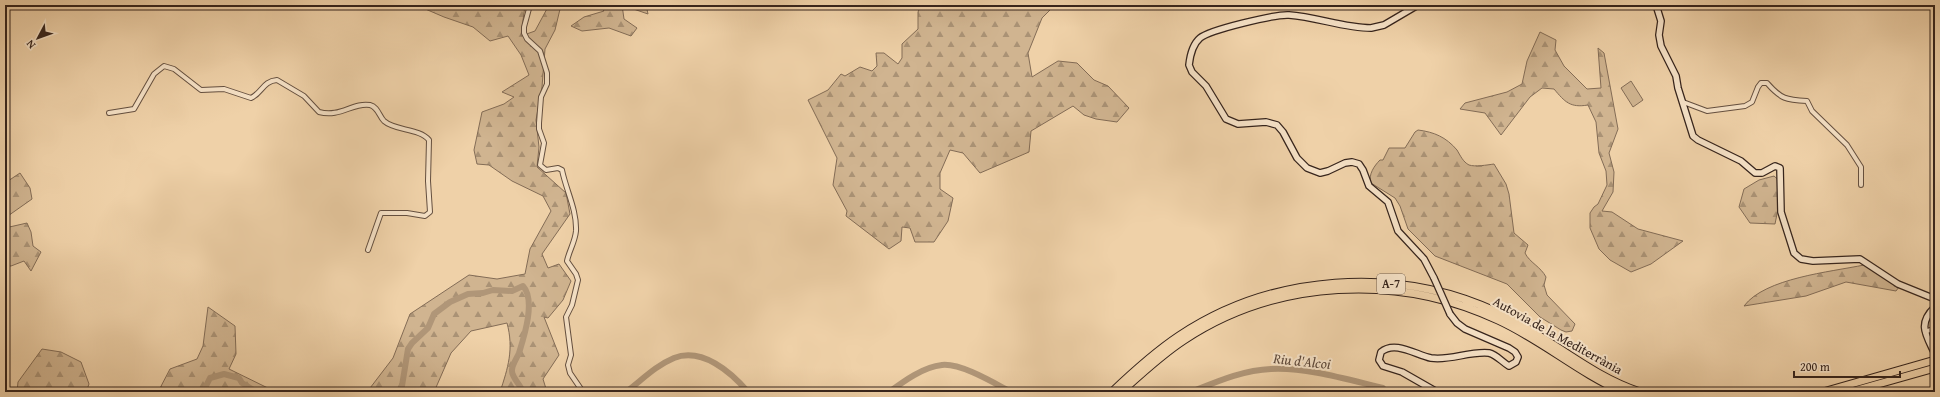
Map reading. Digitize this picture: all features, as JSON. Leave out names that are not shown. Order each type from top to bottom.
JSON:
[{"type":"highway","name":"Autovia de la Mediterrània","points":[[1112,392],[1148,359],[1221,312],[1271,294],[1325,284],[1383,283],[1429,290],[1479,305],[1514,321],[1623,392]]},
{"type":"highway","name":"Autovia de la Mediterrània","points":[[1121,392],[1192,332]]},
{"type":"highway","points":[[1823,392],[1935,360]]},
{"type":"highway","name":"Autovia de la Mediterrània","points":[[1583,367],[1640,392]]},
{"type":"highway","points":[[1850,392],[1935,368]]},
{"type":"street","points":[[530,5],[524,27],[524,33],[527,39],[540,51],[547,73],[547,84],[541,97],[539,123],[539,129],[544,143],[540,165],[546,170],[558,168],[562,170],[563,180],[569,192],[575,225],[574,243],[567,261],[576,274],[578,280],[572,305],[566,319],[571,355],[568,361],[568,369],[583,392]]},
{"type":"street","points":[[1418,5],[1384,25],[1371,28],[1285,15],[1209,33],[1196,42],[1190,58],[1189,66],[1192,72],[1206,86],[1226,118],[1238,124],[1266,122],[1277,125],[1283,132],[1297,158],[1306,168],[1320,173],[1346,163],[1352,162],[1359,164],[1369,186],[1388,202],[1398,232],[1424,259],[1450,314],[1461,326],[1509,348],[1515,352],[1518,357],[1516,362],[1509,366],[1490,354],[1438,359],[1426,357],[1404,349],[1386,349],[1381,352],[1379,360],[1383,366],[1402,372],[1437,392]]},
{"type":"street","points":[[1656,5],[1661,21],[1659,35],[1661,46],[1676,76],[1682,102],[1693,134],[1696,139],[1741,161],[1756,172],[1762,173],[1775,166],[1780,168],[1782,215],[1792,250],[1795,255],[1801,259],[1813,261],[1859,259],[1898,284],[1935,299]]},
{"type":"street","points":[[109,113],[134,109],[154,74],[164,66],[174,69],[195,87],[205,91],[224,89],[251,98],[255,96],[266,83],[277,80],[304,96],[319,112],[335,114],[350,108],[366,105],[372,106],[385,122],[422,135],[429,140],[428,181],[430,212],[425,216],[406,213],[381,213],[368,250]]},
{"type":"street","points":[[1682,102],[1707,111],[1745,106],[1752,102],[1761,83],[1767,83],[1776,94],[1785,100],[1807,101],[1812,110],[1847,145],[1861,167],[1861,185]]},
{"type":"street","points":[[1935,307],[1924,323],[1925,332],[1935,354]]},
{"type":"street","points":[[1925,332],[1935,328]]},
{"type":"green space","points":[[416,5],[525,5],[521,36],[535,31],[549,5],[561,5],[555,30],[545,49],[542,87],[536,120],[539,147],[537,167],[566,193],[570,214],[542,254],[548,268],[559,264],[571,281],[563,300],[548,318],[544,317],[559,355],[543,379],[547,392],[500,392],[508,366],[510,350],[507,323],[471,331],[451,353],[434,392],[367,392],[393,358],[410,314],[469,275],[497,279],[525,274],[530,249],[551,211],[543,196],[512,181],[489,165],[477,164],[474,150],[482,112],[504,104],[514,97],[502,92],[529,75],[521,55],[508,36],[490,41],[473,27]]},
{"type":"green space","points":[[600,5],[622,5],[624,19],[637,28],[631,36],[609,28],[582,31],[571,26],[584,17],[604,11]]},
{"type":"green space","points":[[622,5],[646,5],[648,14]]},
{"type":"green space","points":[[921,5],[1055,5],[1042,18],[1028,53],[1032,77],[1058,61],[1077,63],[1094,80],[1108,86],[1129,108],[1117,122],[1096,119],[1084,115],[1073,106],[1031,131],[1029,152],[980,173],[963,153],[950,150],[940,173],[940,189],[953,198],[948,221],[934,242],[915,242],[910,228],[902,227],[901,241],[889,249],[846,216],[847,211],[833,185],[837,158],[808,100],[828,90],[841,74],[845,76],[860,67],[872,71],[877,66],[876,53],[884,53],[898,64],[902,58],[902,44],[918,29],[918,12]]},
{"type":"green space","points":[[1540,32],[1556,40],[1555,50],[1564,66],[1587,89],[1601,88],[1598,48],[1604,53],[1618,129],[1609,153],[1614,172],[1613,192],[1602,211],[1612,212],[1638,229],[1683,241],[1651,264],[1631,272],[1610,260],[1599,249],[1590,228],[1590,213],[1598,204],[1607,185],[1606,171],[1599,153],[1596,122],[1588,105],[1572,105],[1565,101],[1554,89],[1542,88],[1530,97],[1501,135],[1485,113],[1460,109],[1465,103],[1507,92],[1522,84],[1527,61]]},
{"type":"green space","points":[[1631,81],[1643,100],[1633,107],[1621,88]]},
{"type":"green space","points":[[1418,130],[1429,132],[1444,138],[1453,145],[1463,160],[1469,165],[1478,166],[1494,164],[1506,184],[1509,194],[1514,233],[1528,245],[1525,253],[1529,259],[1544,273],[1546,277],[1544,285],[1547,295],[1575,324],[1572,331],[1566,332],[1561,330],[1540,317],[1507,284],[1435,256],[1408,229],[1400,206],[1395,198],[1371,183],[1370,177],[1372,171],[1380,160],[1383,160],[1389,148],[1405,148],[1415,132]]},
{"type":"green space","points":[[20,173],[30,188],[32,199],[5,218],[5,183]]},
{"type":"green space","points":[[1774,176],[1783,184],[1775,224],[1750,223],[1739,207],[1744,189],[1759,180]]},
{"type":"green space","points":[[27,223],[31,232],[33,246],[41,252],[31,271],[24,261],[11,266],[5,266],[5,228]]},
{"type":"green space","points":[[1864,265],[1899,287],[1896,291],[1846,282],[1806,296],[1744,306],[1754,296],[1782,283],[1817,274]]},
{"type":"green space","points":[[208,307],[235,326],[236,354],[229,369],[276,392],[158,392],[170,369],[197,359],[203,346]]},
{"type":"green space","points":[[42,349],[61,352],[81,362],[89,384],[86,392],[17,392],[18,382]]},
{"type":"waterway","name":"Riu d'Alcoi","points":[[401,392],[408,349],[412,343],[428,328],[434,314],[450,302],[468,294],[483,293],[493,290],[512,291],[523,286],[527,292],[529,300],[528,319],[519,353],[512,370],[512,373],[523,392]]},
{"type":"waterway","name":"Riu d'Alcoi","points":[[626,392],[667,361],[685,355],[695,356],[715,363],[741,384],[748,392]]},
{"type":"waterway","name":"Riu d'Alcoi","points":[[889,392],[907,379],[935,366],[942,365],[950,365],[968,370],[1011,392]]},
{"type":"waterway","name":"Riu d'Alcoi","points":[[1191,392],[1240,374],[1271,369],[1313,372],[1383,388],[1386,392]]},
{"type":"waterway","name":"Riu d'Alcoi","points":[[203,392],[210,378],[224,374],[239,378],[242,383],[257,392]]}]
